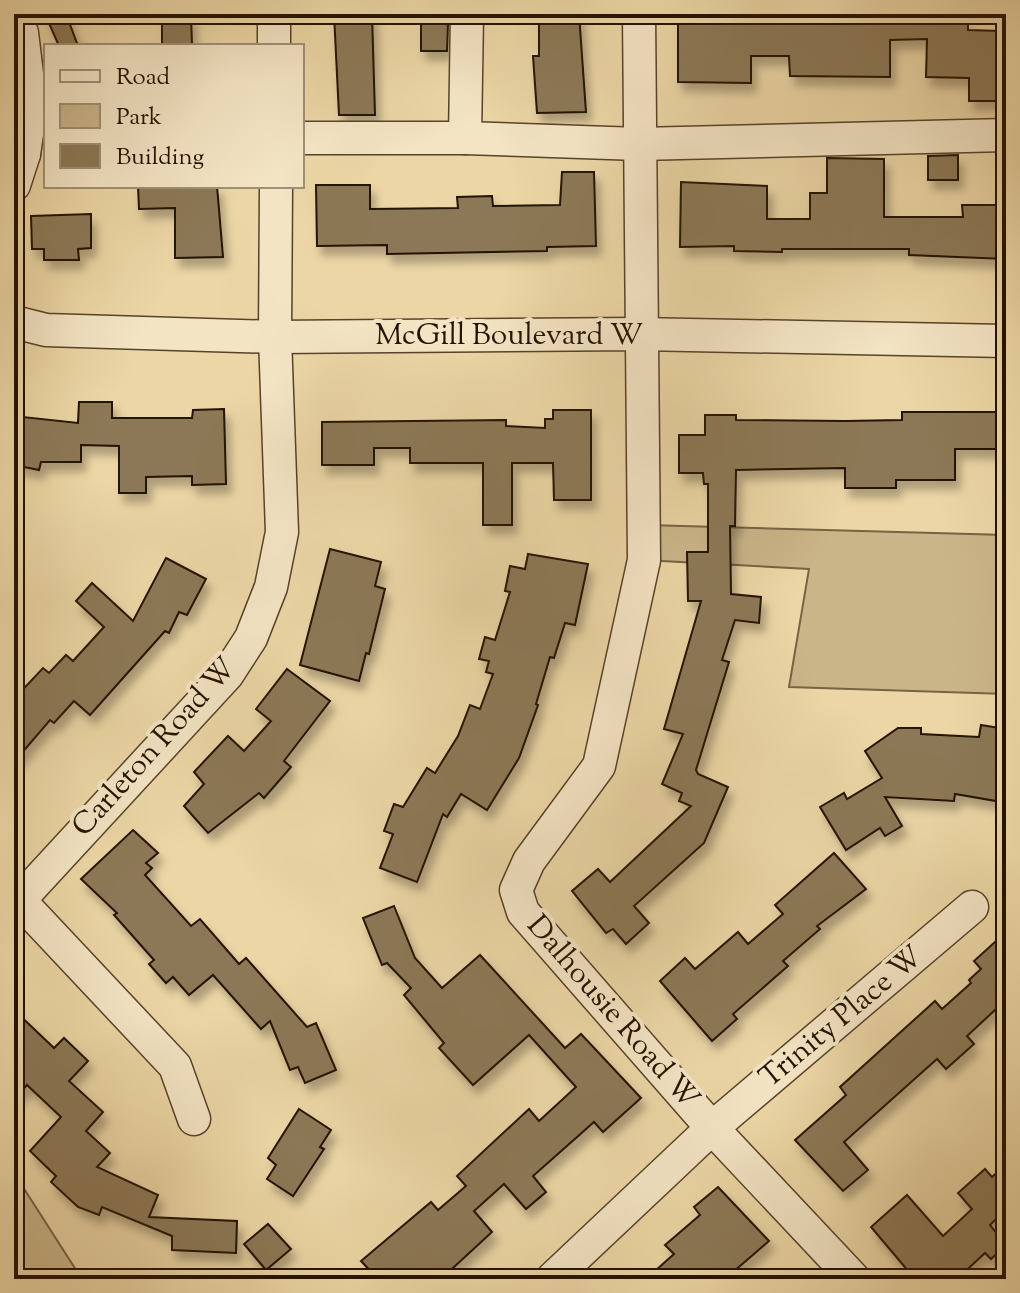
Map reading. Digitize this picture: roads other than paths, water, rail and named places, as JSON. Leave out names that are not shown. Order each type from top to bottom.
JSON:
[{"type":"street","points":[[274,14],[274,44]]},
{"type":"street","points":[[465,138],[467,14]]},
{"type":"street","points":[[639,14],[639,334]]},
{"type":"street","points":[[14,30],[22,33],[31,107],[14,185]]},
{"type":"street","points":[[304,138],[465,138],[639,144],[1006,135]]},
{"type":"street","name":"Carleton Road W","points":[[17,903],[227,675],[251,638],[271,587],[282,532],[275,337],[276,188]]},
{"type":"street","name":"McGill Boulevard W","points":[[14,322],[46,330],[275,337],[639,334],[1006,341]]},
{"type":"street","name":"Dalhousie Road W","points":[[639,334],[646,525],[644,560],[634,609],[599,766],[529,861],[516,890],[523,912],[712,1128],[854,1279]]},
{"type":"street","points":[[17,903],[175,1066],[194,1119]]},
{"type":"street","name":"Trinity Place W","points":[[552,1279],[712,1128],[972,907]]}]
